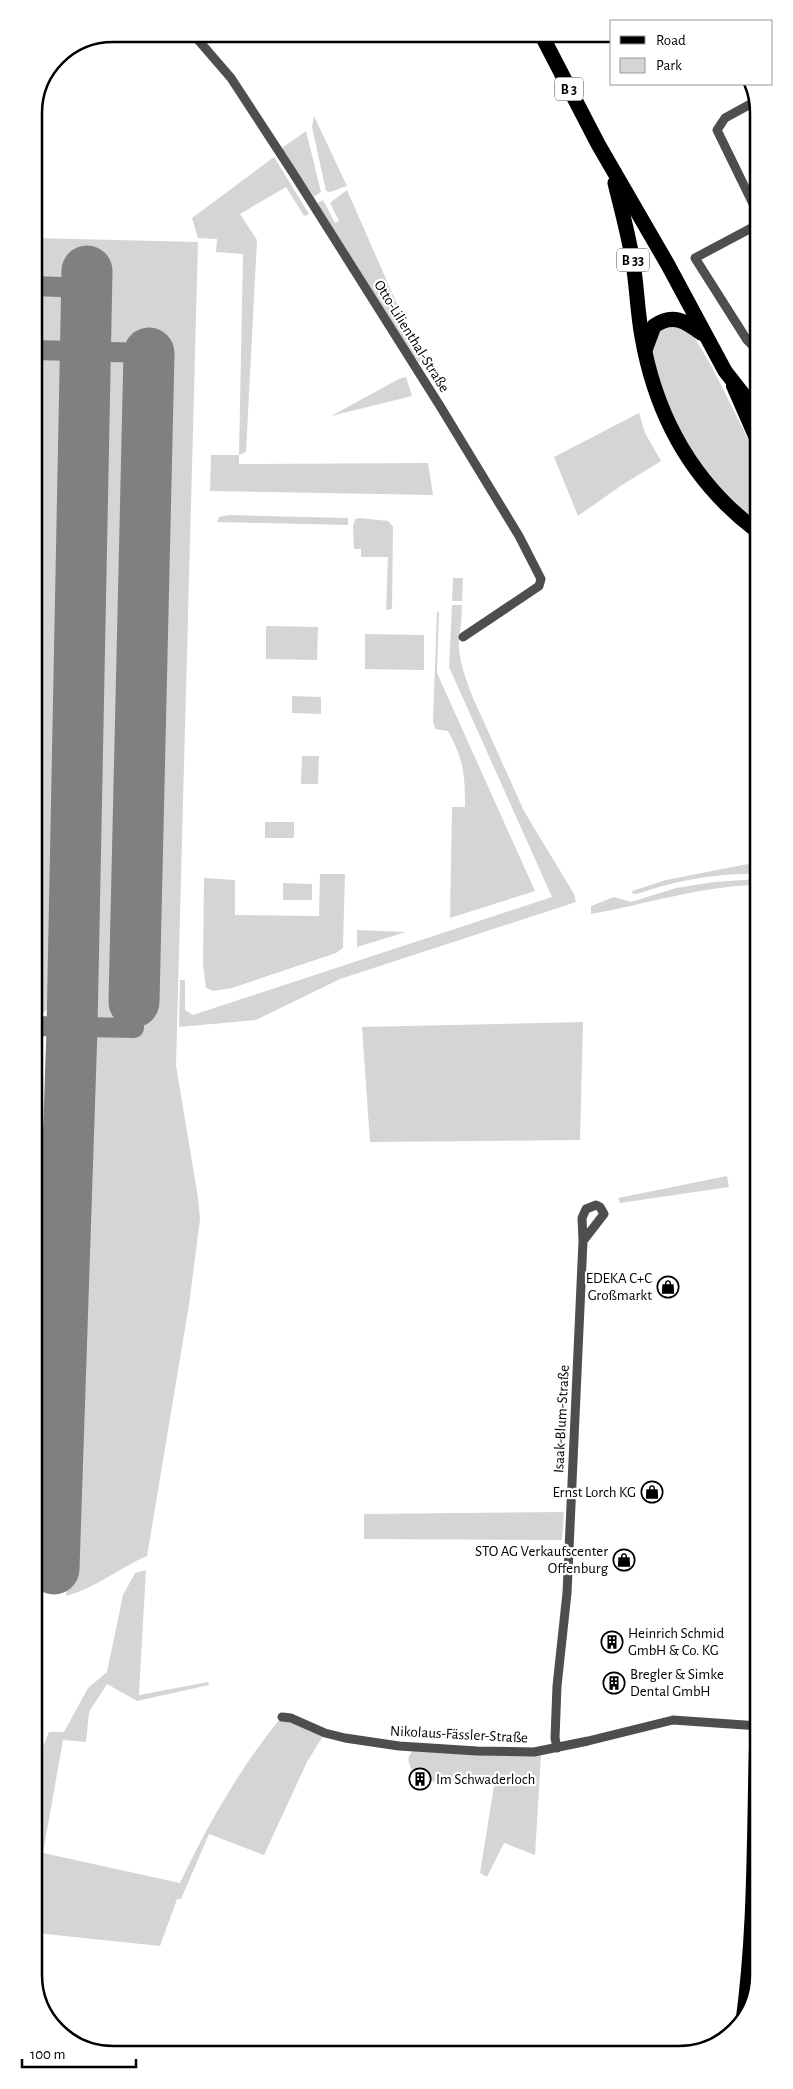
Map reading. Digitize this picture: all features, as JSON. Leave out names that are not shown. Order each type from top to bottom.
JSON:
[{"type":"highway","name":"B 3","points":[[546,43],[612,170],[725,371]]},
{"type":"highway","name":"B 33","points":[[612,170],[632,256],[645,352],[662,410],[681,446],[712,491],[730,511],[750,526]]},
{"type":"highway","points":[[645,352],[654,326],[668,319],[686,321],[707,338]]},
{"type":"highway","points":[[725,371],[750,403]]},
{"type":"main road","name":"B 3","points":[[725,371],[750,427]]},
{"type":"main road","points":[[743,2007],[750,1942]]},
{"type":"street","name":"Otto-Lilienthal-Straße","points":[[200,42],[231,78],[294,173],[440,406],[519,536],[541,579],[539,586],[464,637]]},
{"type":"street","points":[[750,104],[725,118],[717,130],[750,198]]},
{"type":"street","points":[[750,229],[695,258],[750,343]]},
{"type":"street","name":"Isaak-Blum-Straße","points":[[557,1748],[555,1738],[557,1686],[567,1593],[583,1241]]},
{"type":"street","name":"Nikolaus-Fässler-Straße","points":[[282,1716],[303,1722],[325,1733],[399,1746],[534,1752],[673,1720],[750,1727]]},
{"type":"green space","points":[[314,116],[347,186],[330,192],[326,191],[312,127]]},
{"type":"green space","points":[[306,131],[321,192],[314,197],[282,148]]},
{"type":"green space","points":[[274,157],[309,214],[304,216],[286,187],[240,214],[257,240],[246,452],[239,455],[243,254],[216,252],[217,239],[198,238],[192,218]]},
{"type":"green space","points":[[347,190],[422,361],[419,362],[413,355],[317,203],[323,200],[335,223],[339,221],[330,203]]},
{"type":"green space","points":[[43,238],[198,242],[176,1065],[200,1219],[189,1305],[147,1556],[87,1588],[66,1596],[78,1201],[98,267],[76,267],[75,285],[43,284]]},
{"type":"green space","points":[[43,288],[75,290],[74,340],[70,345],[43,346]]},
{"type":"green space","points":[[668,322],[689,328],[713,369],[750,443],[750,517],[710,481],[665,405],[652,357],[652,335]]},
{"type":"green space","points":[[43,355],[55,358],[65,365],[69,371],[72,385],[58,1001],[43,1013]]},
{"type":"green space","points":[[406,377],[412,396],[331,416],[399,379]]},
{"type":"green space","points":[[639,413],[645,433],[661,461],[622,485],[578,516],[554,457]]},
{"type":"green space","points":[[211,455],[239,455],[239,464],[428,463],[433,495],[210,491]]},
{"type":"green space","points":[[229,515],[348,518],[348,525],[217,522],[219,517]]},
{"type":"green space","points":[[355,519],[388,521],[393,527],[392,609],[386,610],[388,557],[361,557],[361,549],[354,549],[353,526]]},
{"type":"green space","points":[[453,578],[463,578],[462,601],[452,601]]},
{"type":"green space","points":[[452,605],[462,605],[459,648],[463,671],[474,700],[524,811],[574,894],[576,902],[340,979],[256,1020],[179,1027],[180,980],[185,980],[185,1010],[193,1015],[552,897],[449,667]]},
{"type":"green space","points":[[437,611],[439,612],[437,673],[535,891],[450,918],[452,807],[465,807],[465,786],[460,759],[453,741],[448,731],[435,729],[433,721]]},
{"type":"green space","points":[[266,626],[318,627],[317,660],[266,659]]},
{"type":"green space","points":[[365,634],[424,635],[424,670],[365,669]]},
{"type":"green space","points":[[292,696],[321,697],[321,714],[292,713]]},
{"type":"green space","points":[[302,756],[319,756],[318,784],[301,784]]},
{"type":"green space","points":[[265,822],[294,822],[294,838],[265,838]]},
{"type":"green space","points":[[750,864],[750,874],[712,876],[681,881],[633,894],[632,891],[666,880]]},
{"type":"green space","points":[[320,874],[345,874],[343,948],[336,953],[232,988],[213,991],[206,988],[203,965],[204,878],[235,880],[235,915],[319,916]]},
{"type":"green space","points":[[750,880],[750,885],[695,892],[591,914],[591,906],[614,897],[631,902],[676,888],[714,882]]},
{"type":"green space","points":[[283,883],[312,884],[312,900],[283,900]]},
{"type":"green space","points":[[357,930],[406,932],[357,947]]},
{"type":"green space","points":[[583,1022],[580,1140],[370,1142],[362,1027]]},
{"type":"green space","points":[[727,1176],[729,1187],[620,1203],[618,1198]]},
{"type":"green space","points":[[564,1512],[562,1540],[364,1539],[364,1514]]},
{"type":"green space","points":[[146,1570],[139,1695],[208,1682],[209,1685],[137,1701],[107,1684],[89,1712],[86,1742],[63,1740],[43,1853],[180,1883],[237,1778],[279,1720],[297,1724],[323,1736],[307,1762],[264,1855],[209,1834],[181,1899],[177,1899],[160,1946],[42,1934],[42,1749],[49,1732],[64,1732],[88,1688],[107,1672],[123,1595],[135,1573]]},
{"type":"green space","points":[[413,1751],[541,1755],[535,1855],[504,1843],[487,1877],[480,1873],[494,1786],[426,1781],[423,1772],[413,1772],[410,1766],[408,1759]]},
{"type":"taxiway","points":[[43,286],[86,288]]},
{"type":"taxiway","points":[[43,350],[149,353]]},
{"type":"taxiway","points":[[43,1026],[134,1028],[134,1002]]},
{"type":"runway","points":[[54,1569],[72,1029],[87,271]]},
{"type":"runway","points":[[134,1002],[149,353]]},
{"type":"place","name":"EDEKA C+C Großmarkt","points":[[668,1287]]},
{"type":"place","name":"Ernst Lorch KG","points":[[652,1492]]},
{"type":"place","name":"STO AG Verkaufscenter Offenburg","points":[[624,1560]]},
{"type":"place","name":"Heinrich Schmid GmbH & Co. KG","points":[[612,1642]]},
{"type":"place","name":"Bregler & Simke Dental GmbH","points":[[614,1683]]},
{"type":"place","name":"Im Schwaderloch","points":[[420,1779]]}]
